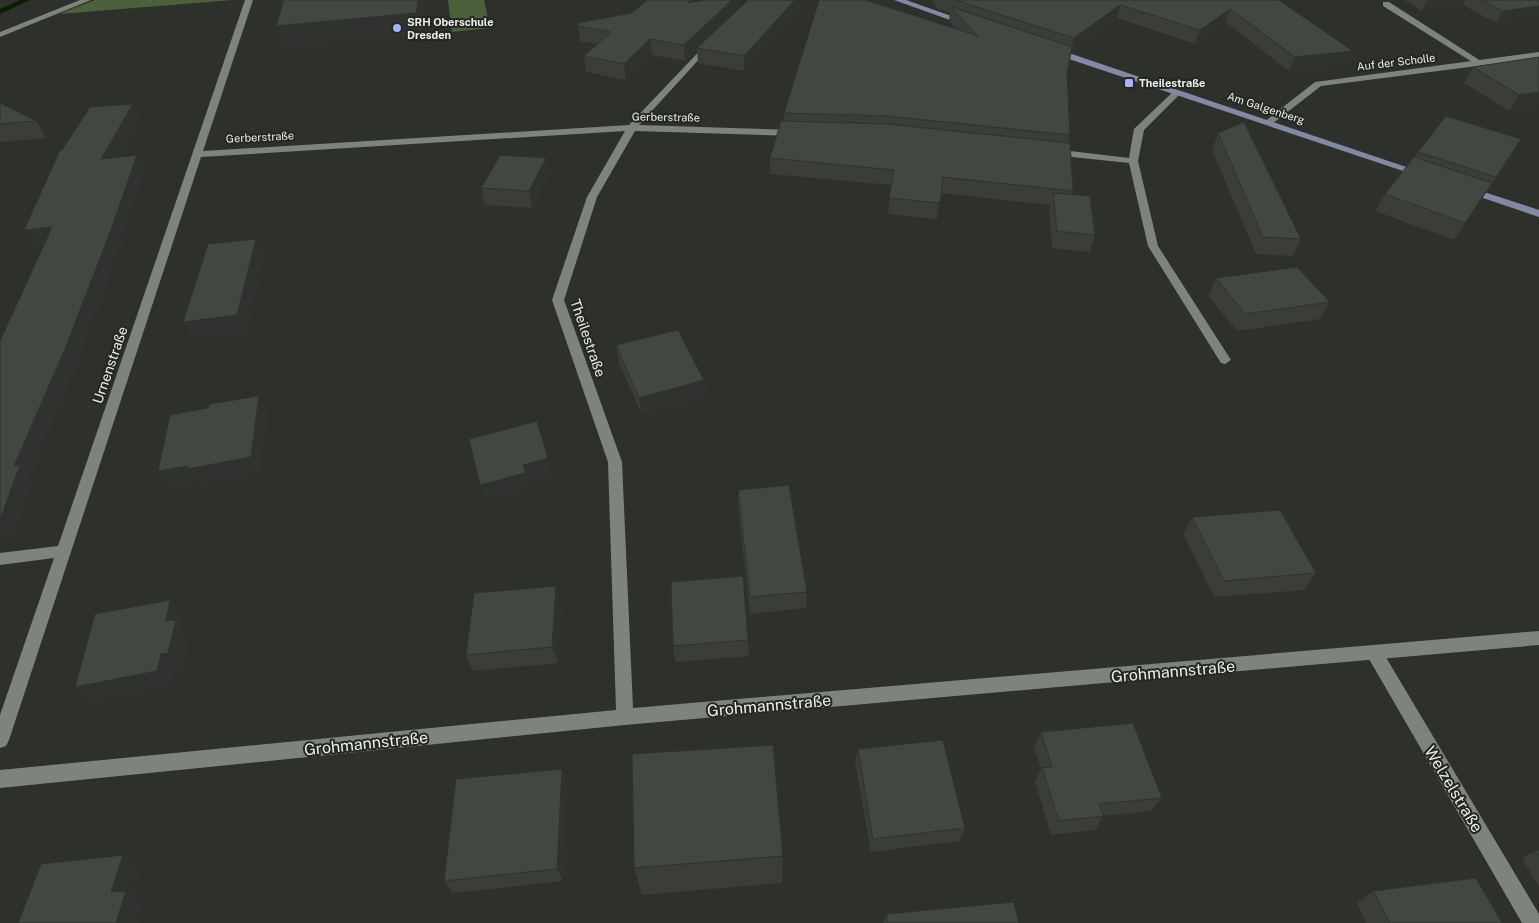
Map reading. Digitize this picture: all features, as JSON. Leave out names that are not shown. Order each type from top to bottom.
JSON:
[{"type":"main road","points":[[898,0],[974,25]]},
{"type":"main road","name":"Am Galgenberg","points":[[1040,47],[1437,179]]},
{"type":"main road","points":[[1455,185],[1539,214]]},
{"type":"street","points":[[0,35],[88,0]]},
{"type":"street","name":"Urnenstraße","points":[[0,740],[249,0]]},
{"type":"street","points":[[1386,4],[1480,63]]},
{"type":"street","name":"Theilestraße","points":[[625,718],[615,462],[558,300],[592,197],[632,128],[722,31]]},
{"type":"street","name":"Auf der Scholle","points":[[1269,122],[1318,84],[1539,55]]},
{"type":"street","points":[[1178,92],[1139,130],[1133,161],[1153,246],[1225,360]]},
{"type":"street","name":"Gerberstraße","points":[[197,154],[632,128],[808,133]]},
{"type":"street","points":[[1044,152],[1133,161]]},
{"type":"street","points":[[0,559],[64,551]]},
{"type":"street","name":"Grohmannstraße","points":[[0,779],[625,718],[1375,654],[1539,638]]},
{"type":"street","name":"Welzelstraße","points":[[1375,654],[1534,923]]},
{"type":"green space","points":[[95,0],[233,0],[59,14]]},
{"type":"green space","points":[[448,0],[484,0],[490,28],[452,32]]},
{"type":"building","points":[[284,0],[418,0],[416,13],[276,26]]},
{"type":"building","points":[[647,0],[691,0],[688,3],[705,0],[732,0],[684,45],[650,39],[624,64],[584,56],[611,32],[578,26],[578,23],[632,13]]},
{"type":"building","points":[[748,0],[795,0],[744,56],[697,48]]},
{"type":"building","points":[[819,0],[866,0],[978,36],[951,7],[1072,47],[1067,74],[1070,135],[887,116],[784,113]]},
{"type":"building","points":[[955,0],[1279,0],[1353,51],[1295,57],[1230,9],[1200,30],[1120,5],[1074,38]]},
{"type":"building","points":[[1481,0],[1539,0],[1539,6],[1503,11]]},
{"type":"building","points":[[1539,57],[1539,92],[1519,95],[1473,67]]},
{"type":"building","points":[[0,103],[36,121],[0,124]]},
{"type":"building","points":[[133,104],[101,159],[137,155],[111,230],[65,349],[14,466],[20,465],[0,517],[0,341],[52,227],[24,230],[60,150],[62,150],[90,107]]},
{"type":"building","points":[[1446,116],[1521,139],[1496,177],[1418,152]]},
{"type":"building","points":[[781,121],[887,124],[1070,143],[1073,191],[943,177],[940,203],[889,198],[894,170],[770,158]]},
{"type":"building","points":[[1244,122],[1301,239],[1263,237],[1218,133]]},
{"type":"building","points":[[500,155],[546,158],[529,191],[481,188]]},
{"type":"building","points":[[1414,157],[1492,183],[1465,223],[1385,194]]},
{"type":"building","points":[[1053,193],[1090,196],[1095,235],[1057,231]]},
{"type":"building","points":[[256,239],[237,315],[183,322],[208,244]]},
{"type":"building","points":[[1297,267],[1330,302],[1245,314],[1216,278]]},
{"type":"building","points":[[678,330],[704,380],[639,398],[616,345]]},
{"type":"building","points":[[259,396],[251,457],[187,469],[188,466],[158,471],[170,415],[208,408],[209,404]]},
{"type":"building","points":[[537,421],[548,458],[523,465],[526,473],[480,485],[469,439]]},
{"type":"building","points":[[789,485],[807,592],[750,597],[738,490]]},
{"type":"building","points":[[1280,510],[1316,573],[1224,581],[1192,517]]},
{"type":"building","points":[[743,576],[748,640],[673,646],[671,582]]},
{"type":"building","points":[[556,586],[552,647],[466,655],[474,593]]},
{"type":"building","points":[[170,600],[166,621],[176,620],[168,653],[161,654],[157,671],[75,687],[95,614]]},
{"type":"building","points":[[1133,723],[1162,798],[1099,804],[1104,816],[1059,821],[1042,768],[1052,767],[1041,732]]},
{"type":"building","points":[[943,740],[965,828],[873,839],[858,749]]},
{"type":"building","points":[[773,745],[783,856],[634,868],[632,754]]},
{"type":"building","points":[[562,769],[557,869],[444,881],[456,779]]},
{"type":"building","points":[[123,855],[111,892],[126,891],[116,923],[18,923],[41,864]]},
{"type":"building","points":[[1476,878],[1502,923],[1390,923],[1373,891]]},
{"type":"building","points":[[1014,902],[1019,923],[887,923],[886,914]]},
{"type":"waterway","points":[[0,12],[26,0]]},
{"type":"place","name":"SRH Oberschule Dresden","points":[[397,28]]},
{"type":"place","name":"Theilestraße","points":[[1129,83]]}]
